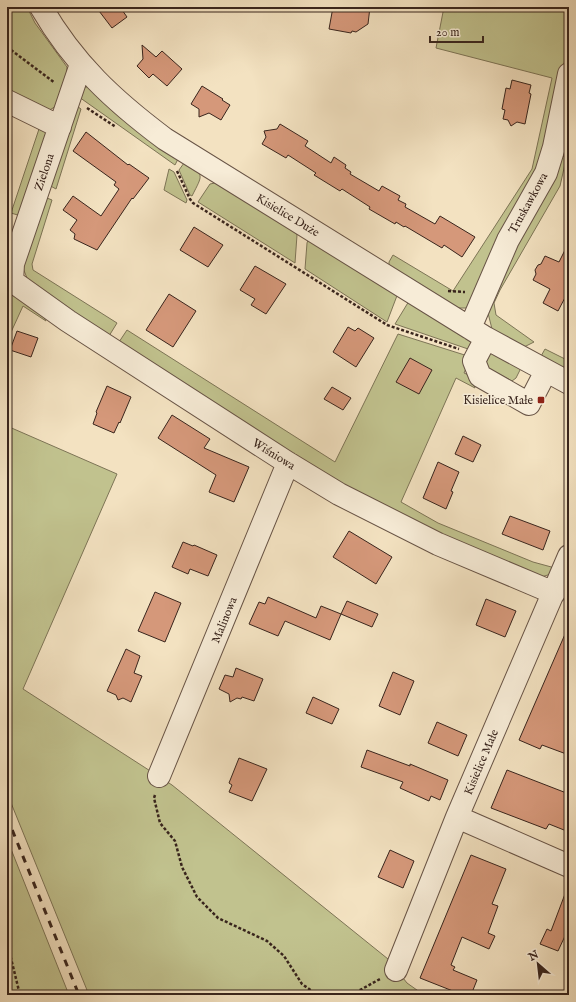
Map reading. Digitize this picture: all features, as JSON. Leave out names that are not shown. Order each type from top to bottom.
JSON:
[{"type":"street","name":"Kisielice Duże","points":[[41,7],[56,32],[81,64],[105,90],[120,104],[165,139],[477,341],[569,383]]},
{"type":"street","name":"Zielona","points":[[12,281],[12,264],[81,64]]},
{"type":"street","name":"Truskawkowa","points":[[477,341],[508,240],[546,173],[554,147],[569,74]]},
{"type":"street","points":[[7,101],[60,127]]},
{"type":"street","name":"Wiśniowa","points":[[12,281],[68,321],[288,463],[346,498],[438,544],[554,593]]},
{"type":"street","points":[[477,341],[474,361],[480,376],[529,404],[546,372]]},
{"type":"street","name":"Malinowa","points":[[159,776],[288,463]]},
{"type":"street","name":"Kisielice Małe","points":[[396,970],[457,817],[569,556]]},
{"type":"street","points":[[457,817],[569,866]]},
{"type":"path","points":[[7,47],[70,95],[117,128]]},
{"type":"path","points":[[176,169],[193,203],[388,325],[465,351],[477,341]]},
{"type":"path","points":[[159,776],[154,798],[160,823],[175,841],[182,867],[197,897],[218,918],[268,941],[284,956],[302,984],[312,991],[322,995]]},
{"type":"path","points":[[7,942],[20,995]]},
{"type":"path","points":[[351,995],[396,970]]},
{"type":"green space","points":[[7,7],[27,7],[35,23],[67,67],[62,95],[53,108],[44,113],[7,96]]},
{"type":"green space","points":[[444,7],[569,7],[569,41],[542,165],[467,308],[459,308],[449,305],[389,267],[389,262],[393,255],[453,291],[532,169],[552,78],[436,48]]},
{"type":"green space","points":[[85,87],[87,87],[119,117],[178,159],[175,165],[79,97]]},
{"type":"green space","points":[[74,104],[81,109],[56,189],[47,184]]},
{"type":"green space","points":[[41,123],[52,129],[21,216],[11,213]]},
{"type":"green space","points":[[567,155],[560,186],[494,303],[496,315],[534,342],[522,348],[492,329],[487,309],[490,299],[560,158]]},
{"type":"green space","points":[[184,163],[196,170],[200,176],[192,196],[190,195],[179,170]]},
{"type":"green space","points":[[169,169],[174,172],[187,200],[186,203],[164,190]]},
{"type":"green space","points":[[215,183],[295,232],[297,235],[295,263],[198,202],[210,184]]},
{"type":"green space","points":[[42,196],[52,200],[32,264],[33,270],[117,323],[109,336],[34,288],[27,278],[23,268]]},
{"type":"green space","points":[[308,240],[398,293],[387,322],[305,269]]},
{"type":"green space","points":[[7,287],[42,314],[46,321],[23,306],[7,341]]},
{"type":"green space","points":[[409,301],[474,344],[471,350],[395,324]]},
{"type":"green space","points":[[127,330],[335,462],[398,334],[471,357],[464,373],[471,376],[475,388],[456,378],[401,502],[438,523],[533,562],[555,568],[551,574],[538,578],[341,488],[119,342]]},
{"type":"green space","points":[[545,349],[569,361],[569,375],[540,358]]},
{"type":"green space","points":[[491,352],[521,368],[516,378],[512,381],[485,365]]},
{"type":"green space","points":[[7,426],[117,474],[23,689],[172,785],[388,959],[407,983],[424,995],[89,995],[7,793]]},
{"type":"green space","points":[[7,839],[69,995],[7,995]]},
{"type":"building","points":[[96,7],[120,7],[127,17],[112,28]]},
{"type":"building","points":[[333,7],[370,7],[368,24],[356,32],[352,31],[351,33],[329,29]]},
{"type":"building","points":[[142,45],[156,57],[162,51],[182,69],[167,86],[153,74],[149,78],[137,66],[143,59]]},
{"type":"building","points":[[512,80],[531,85],[529,93],[531,94],[525,124],[517,122],[511,126],[508,120],[503,119],[505,110],[502,109],[506,88],[510,89]]},
{"type":"building","points":[[202,86],[230,105],[221,120],[209,113],[199,117],[199,109],[191,104]]},
{"type":"building","points":[[280,124],[308,141],[305,146],[331,163],[334,157],[346,165],[345,168],[351,172],[350,174],[379,191],[382,186],[400,196],[398,200],[406,204],[405,207],[435,224],[440,216],[475,237],[462,257],[444,245],[442,248],[405,226],[404,227],[396,222],[395,224],[369,209],[370,207],[342,189],[340,191],[314,175],[316,173],[288,155],[286,158],[262,144],[266,137],[264,131],[277,129]]},
{"type":"building","points":[[86,132],[128,165],[129,164],[149,178],[133,199],[132,198],[97,250],[74,239],[75,234],[70,230],[77,220],[63,210],[73,196],[101,216],[119,189],[114,185],[116,182],[73,151]]},
{"type":"building","points":[[194,227],[223,245],[208,267],[180,250]]},
{"type":"building","points":[[569,242],[569,290],[558,311],[543,303],[550,289],[533,280],[536,274],[535,270],[538,265],[541,264],[545,256],[559,262]]},
{"type":"building","points":[[255,266],[286,284],[266,314],[251,305],[255,299],[240,290]]},
{"type":"building","points":[[169,294],[196,311],[173,347],[146,330]]},
{"type":"building","points":[[348,327],[355,331],[358,328],[374,338],[356,367],[333,352]]},
{"type":"building","points":[[17,331],[38,338],[31,357],[10,350]]},
{"type":"building","points":[[410,358],[432,370],[419,394],[396,382]]},
{"type":"building","points":[[107,386],[131,397],[114,433],[93,424],[97,413],[96,412]]},
{"type":"building","points":[[332,387],[351,398],[343,410],[324,399]]},
{"type":"building","points":[[172,415],[210,439],[204,448],[249,467],[234,502],[209,492],[216,475],[158,438]]},
{"type":"building","points":[[463,436],[481,445],[473,462],[455,454]]},
{"type":"building","points":[[438,462],[459,472],[451,491],[453,492],[446,509],[423,498]]},
{"type":"building","points":[[510,516],[550,531],[543,550],[502,534]]},
{"type":"building","points":[[349,531],[392,557],[376,584],[333,557]]},
{"type":"building","points":[[183,542],[217,555],[208,576],[190,569],[188,574],[172,567]]},
{"type":"building","points":[[155,592],[181,603],[165,642],[138,631]]},
{"type":"building","points":[[268,597],[316,618],[321,606],[341,614],[330,640],[285,621],[278,636],[249,624],[259,602],[265,604]]},
{"type":"building","points":[[486,599],[516,611],[505,637],[476,625]]},
{"type":"building","points":[[347,601],[378,614],[372,627],[341,614]]},
{"type":"building","points":[[569,625],[569,755],[542,745],[540,749],[519,740]]},
{"type":"building","points":[[126,649],[140,656],[134,673],[142,676],[131,702],[123,698],[118,700],[116,695],[107,691]]},
{"type":"building","points":[[236,668],[263,679],[254,701],[242,697],[241,699],[237,698],[230,702],[229,694],[219,689],[225,675],[233,677]]},
{"type":"building","points":[[393,672],[414,681],[400,715],[379,706]]},
{"type":"building","points":[[313,697],[339,709],[332,724],[306,713]]},
{"type":"building","points":[[437,722],[467,735],[458,756],[428,743]]},
{"type":"building","points":[[367,750],[410,766],[410,764],[448,780],[440,800],[431,796],[429,801],[400,788],[403,782],[361,767]]},
{"type":"building","points":[[239,758],[267,769],[252,801],[229,792],[232,785],[229,783]]},
{"type":"building","points":[[507,770],[569,794],[569,832],[549,824],[546,829],[491,808]]},
{"type":"building","points":[[390,850],[414,861],[403,888],[378,877]]},
{"type":"building","points":[[471,855],[506,869],[492,904],[498,906],[488,933],[495,936],[489,949],[462,937],[451,965],[455,967],[453,970],[477,980],[471,995],[463,995],[420,978]]},
{"type":"building","points":[[568,886],[569,937],[565,936],[558,951],[540,944],[547,929],[551,931]]},
{"type":"railway","points":[[7,817],[79,995]]},
{"type":"place","name":"Kisielice Małe","points":[[541,400]]}]
